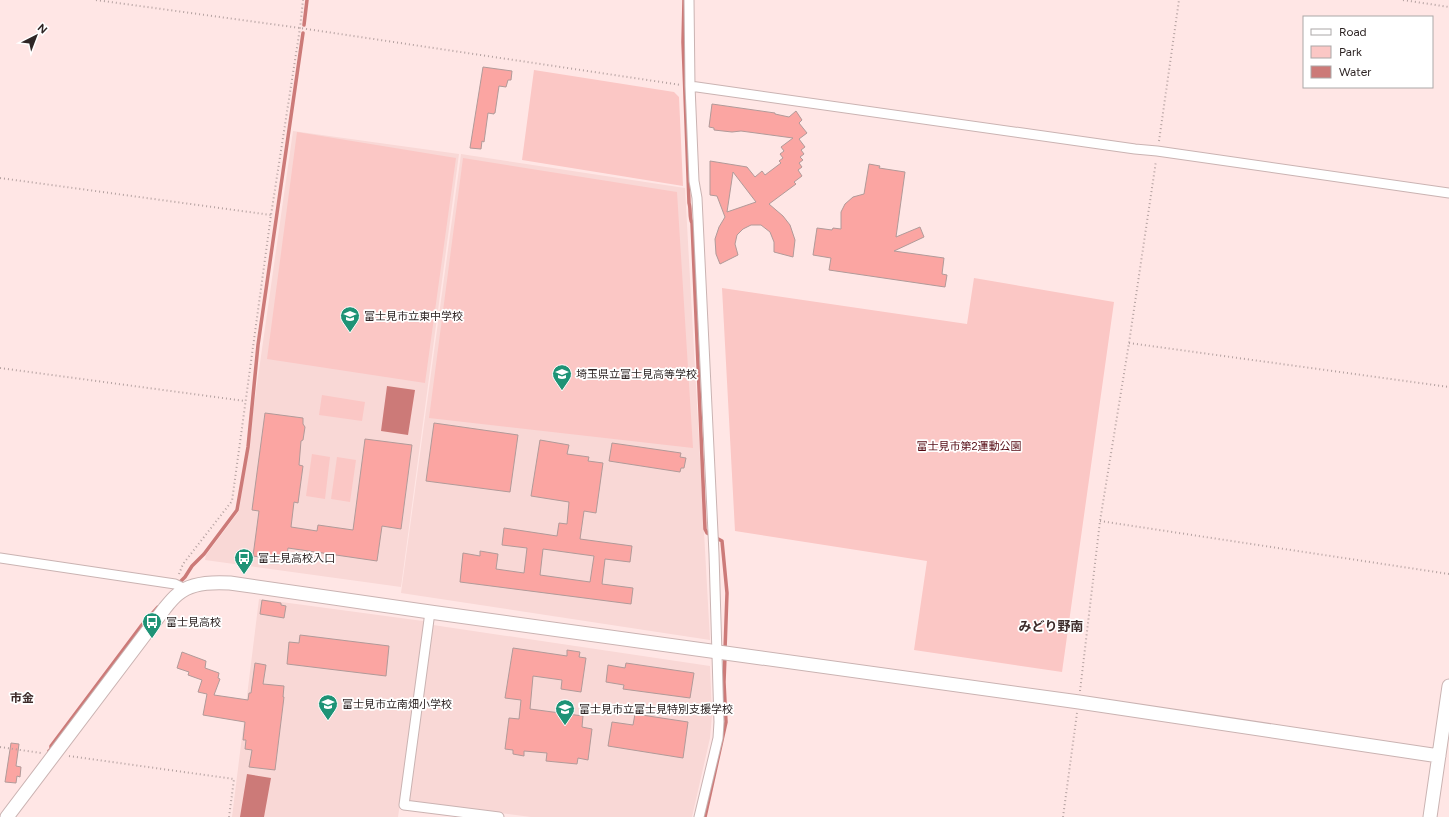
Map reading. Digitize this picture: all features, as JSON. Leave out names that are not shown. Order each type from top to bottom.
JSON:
[{"type":"street","points":[[689,0],[690,86],[694,181],[697,198],[714,554],[719,722],[718,738],[699,817]]},
{"type":"street","points":[[690,86],[1135,149],[1157,150],[1449,192]]},
{"type":"street","points":[[0,558],[180,586],[214,582],[230,583],[1079,702],[1444,757]]},
{"type":"street","points":[[7,817],[165,608],[178,594],[180,586]]},
{"type":"street","points":[[430,612],[404,805],[499,817]]},
{"type":"street","points":[[1430,817],[1444,757],[1449,686]]},
{"type":"path","points":[[96,0],[300,28],[690,86]]},
{"type":"path","points":[[180,586],[184,564],[232,500],[271,215],[303,0]]},
{"type":"path","points":[[1063,817],[1079,702],[1100,521],[1129,343],[1179,0]]},
{"type":"path","points":[[1403,0],[1449,7]]},
{"type":"path","points":[[0,178],[271,215]]},
{"type":"path","points":[[1129,343],[1449,387]]},
{"type":"path","points":[[0,368],[245,402]]},
{"type":"path","points":[[1100,521],[1449,574]]},
{"type":"path","points":[[0,747],[234,779],[229,817]]},
{"type":"shaded area","name":"富士見市立東中学校","points":[[293,131],[459,154],[401,587],[205,560],[206,555],[239,511]]},
{"type":"shaded area","name":"埼玉県立富士見高等学校","points":[[461,154],[685,188],[710,640],[401,593]]},
{"type":"shaded area","name":"富士見市立南畑小学校","points":[[259,599],[423,621],[425,625],[398,817],[232,817]]},
{"type":"shaded area","name":"富士見市立富士見特別支援学校","points":[[433,625],[710,666],[712,715],[710,738],[692,817],[531,817],[408,801]]},
{"type":"green space","points":[[534,70],[674,92],[679,97],[683,186],[522,160]]},
{"type":"green space","points":[[297,132],[456,158],[425,383],[267,359]]},
{"type":"green space","points":[[463,158],[677,192],[693,448],[429,418]]},
{"type":"green space","name":"富士見市第2運動公園","points":[[974,278],[1114,302],[1062,672],[914,650],[927,561],[735,531],[722,288],[967,324]]},
{"type":"green space","points":[[322,395],[365,402],[362,421],[319,415]]},
{"type":"green space","points":[[312,454],[330,457],[325,499],[306,496]]},
{"type":"green space","points":[[337,457],[356,460],[350,502],[331,499]]},
{"type":"water","points":[[387,386],[415,390],[408,435],[381,431]]},
{"type":"water","points":[[247,774],[271,778],[264,817],[240,817]]},
{"type":"building","points":[[483,67],[512,71],[511,80],[508,80],[506,87],[499,86],[495,113],[488,113],[484,142],[482,141],[481,149],[470,148]]},
{"type":"building","points":[[712,104],[775,113],[789,117],[796,111],[802,120],[799,123],[807,133],[799,139],[805,147],[801,150],[804,154],[800,157],[803,160],[799,163],[802,167],[798,170],[802,176],[794,182],[796,184],[769,204],[783,216],[790,225],[795,240],[793,257],[774,252],[774,242],[770,232],[761,225],[751,225],[743,229],[737,235],[735,244],[738,255],[720,264],[716,254],[715,239],[719,227],[725,217],[717,196],[710,195],[710,161],[747,167],[755,177],[762,171],[765,175],[781,163],[779,161],[783,158],[780,154],[784,151],[781,147],[793,138],[741,131],[732,132],[714,130],[714,128],[709,127]],"holes":[[[733,172],[756,202],[727,212]]]},
{"type":"building","points":[[869,164],[880,166],[879,168],[905,172],[896,237],[920,227],[924,237],[894,251],[944,258],[942,274],[947,275],[945,287],[829,270],[831,258],[813,255],[817,228],[832,230],[833,228],[841,229],[841,212],[845,204],[853,197],[864,194]]},
{"type":"building","points":[[265,413],[303,418],[303,424],[305,427],[303,440],[301,441],[299,465],[303,466],[298,503],[294,502],[291,527],[317,531],[318,525],[353,530],[365,439],[412,445],[401,529],[382,526],[377,561],[288,548],[286,561],[253,556],[259,511],[252,510]]},
{"type":"building","points":[[434,423],[518,435],[510,492],[426,481]]},
{"type":"building","points":[[540,440],[569,445],[567,454],[589,457],[588,461],[603,463],[596,513],[584,511],[580,539],[632,546],[630,562],[605,559],[602,584],[633,588],[631,604],[460,582],[463,553],[480,556],[480,551],[498,554],[496,569],[524,573],[527,548],[502,545],[504,528],[557,536],[559,523],[567,524],[569,502],[531,496]],"holes":[[[543,549],[594,556],[590,582],[540,575]]]},
{"type":"building","points":[[612,443],[681,453],[680,457],[686,458],[684,468],[681,468],[680,472],[609,461]]},
{"type":"building","points":[[262,600],[281,603],[281,605],[286,606],[284,618],[260,614]]},
{"type":"building","points":[[300,635],[389,646],[386,676],[287,664],[289,642],[299,643]]},
{"type":"building","points":[[513,648],[567,656],[567,650],[580,652],[579,657],[586,658],[581,692],[561,689],[562,680],[533,676],[530,709],[583,716],[582,727],[592,729],[588,760],[578,758],[577,764],[546,761],[547,753],[524,751],[524,756],[513,754],[513,750],[505,749],[509,718],[519,719],[521,700],[505,698]]},
{"type":"building","points":[[182,652],[206,661],[205,668],[219,673],[218,678],[220,679],[214,695],[248,700],[249,693],[251,693],[255,663],[266,665],[263,684],[284,686],[275,770],[249,767],[252,750],[245,749],[246,740],[243,740],[245,722],[203,715],[207,694],[198,692],[202,680],[188,675],[189,672],[177,668]]},
{"type":"building","points":[[626,663],[694,673],[690,698],[623,689],[624,685],[606,682],[608,665],[625,668]]},
{"type":"building","points":[[635,714],[688,722],[683,758],[608,746],[612,722],[633,725]]},
{"type":"building","points":[[11,743],[19,744],[16,766],[21,767],[20,777],[17,776],[16,783],[5,782]]},
{"type":"waterway","points":[[304,25],[307,0]]},
{"type":"waterway","points":[[684,0],[683,42],[689,203],[692,223],[705,529],[707,533],[722,541],[727,593],[725,650]]},
{"type":"waterway","points":[[178,584],[185,577],[192,566],[204,554],[237,510],[248,447],[258,345],[303,33]]},
{"type":"waterway","points":[[49,751],[51,746],[141,626],[158,607]]},
{"type":"waterway","points":[[705,817],[726,722],[724,682],[725,656]]},
{"type":"place","name":"富士見市立東中学校","points":[[350,333]]},
{"type":"place","name":"埼玉県立富士見高等学校","points":[[562,391]]},
{"type":"place","name":"富士見高校入口","points":[[244,575]]},
{"type":"place","name":"富士見高校","points":[[152,639]]},
{"type":"place","name":"富士見市立南畑小学校","points":[[328,721]]},
{"type":"place","name":"富士見市立富士見特別支援学校","points":[[565,726]]},
{"type":"district","name":"みどり野南","points":[[1051,626]]},
{"type":"district","name":"市金","points":[[22,698]]}]
